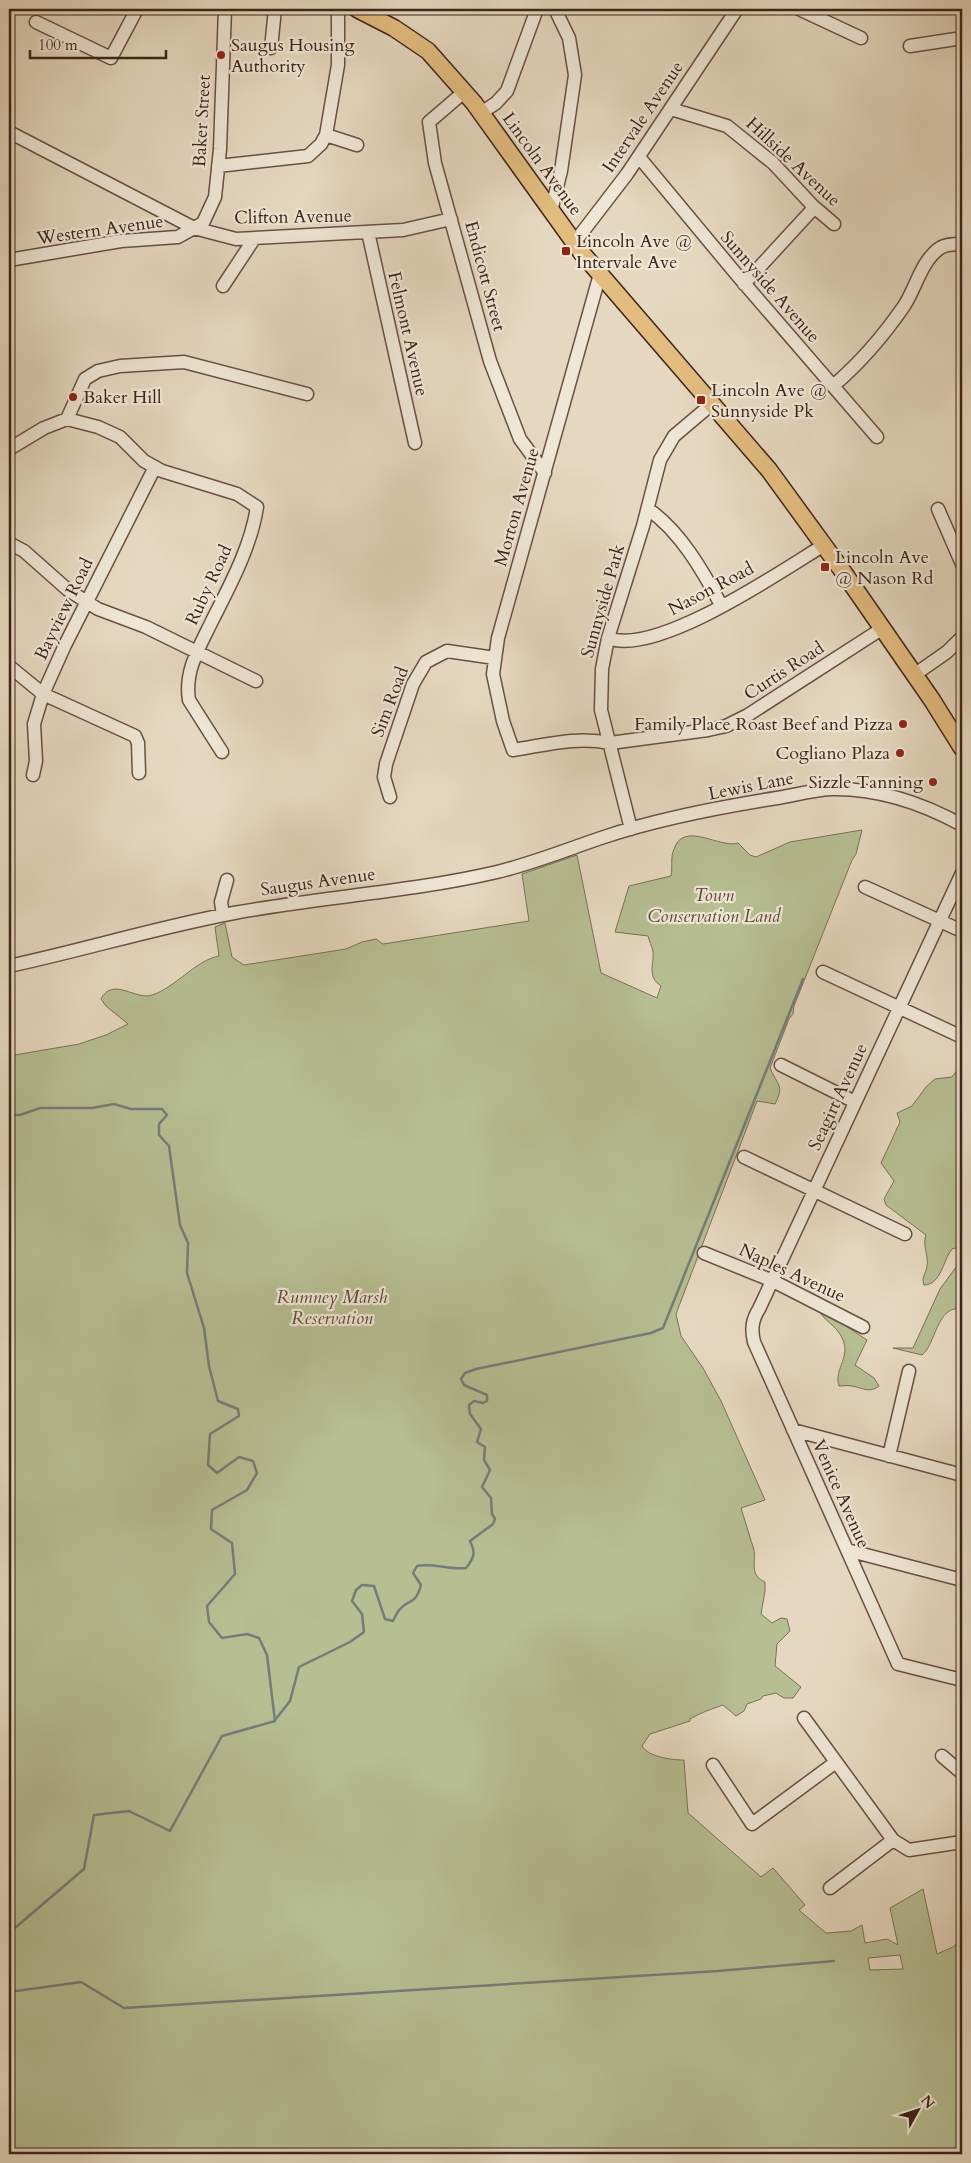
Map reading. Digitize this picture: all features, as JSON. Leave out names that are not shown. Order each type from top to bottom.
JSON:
[{"type":"main road","name":"Lincoln Avenue","points":[[357,9],[394,28],[428,51],[464,92],[574,243],[769,470],[883,628],[962,748]]},
{"type":"street","points":[[36,22],[111,58],[137,9]]},
{"type":"street","name":"Baker Street","points":[[194,228],[203,223],[215,197],[225,9]]},
{"type":"street","points":[[271,48],[274,9]]},
{"type":"street","points":[[218,166],[308,156],[321,144],[326,135],[338,65],[338,9]]},
{"type":"street","points":[[481,113],[496,103],[508,90],[537,9]]},
{"type":"street","points":[[551,211],[561,171],[575,74],[569,38],[555,9]]},
{"type":"street","name":"Intervale Avenue","points":[[574,243],[639,157],[737,9]]},
{"type":"street","points":[[799,9],[861,38]]},
{"type":"street","points":[[910,46],[962,38]]},
{"type":"street","name":"Endicott Street","points":[[464,92],[429,122],[435,163],[490,361],[520,439],[545,473]]},
{"type":"street","name":"Hillside Avenue","points":[[671,109],[727,126],[773,163],[813,206],[834,224]]},
{"type":"street","name":"Clifton Avenue","points":[[9,132],[194,228],[236,239],[403,230],[451,220]]},
{"type":"street","points":[[326,135],[357,145]]},
{"type":"street","name":"Sunnyside Avenue","points":[[639,157],[744,284],[877,437]]},
{"type":"street","points":[[744,284],[812,210],[813,206]]},
{"type":"street","name":"Western Avenue","points":[[9,260],[121,241],[178,237],[194,228]]},
{"type":"street","name":"Felmont Avenue","points":[[368,232],[415,442]]},
{"type":"street","points":[[223,286],[254,239]]},
{"type":"street","points":[[833,386],[854,368],[894,320],[915,289],[930,258],[940,248],[962,244]]},
{"type":"street","name":"Morton Avenue","points":[[513,750],[503,721],[492,674],[501,628],[600,274]]},
{"type":"street","points":[[67,419],[85,379],[98,371],[120,366],[184,362],[307,394]]},
{"type":"street","name":"Sunnyside Park","points":[[631,829],[601,710],[600,680],[608,638],[648,508],[660,460],[674,436],[713,403]]},
{"type":"street","points":[[9,449],[44,428],[67,419],[98,426],[120,436],[144,461],[155,467]]},
{"type":"street","name":"Ruby Road","points":[[155,467],[237,494],[257,508],[253,532],[212,622],[195,652],[188,691],[189,700],[222,752]]},
{"type":"street","name":"Bayview Road","points":[[33,775],[36,761],[34,724],[43,694],[155,467]]},
{"type":"street","points":[[648,508],[662,519],[684,547],[721,605]]},
{"type":"street","points":[[938,509],[962,564]]},
{"type":"street","points":[[9,543],[24,551],[68,590],[98,609],[146,627],[256,681]]},
{"type":"street","name":"Nason Road","points":[[608,638],[617,642],[636,640],[676,629],[824,545]]},
{"type":"street","name":"Curtis Road","points":[[513,750],[569,739],[592,739],[610,743],[726,726],[748,715],[883,628]]},
{"type":"street","points":[[914,675],[947,652],[962,637]]},
{"type":"street","name":"Sim Road","points":[[390,797],[384,778],[386,764],[413,684],[421,668],[432,658],[447,651],[495,658]]},
{"type":"street","points":[[9,666],[43,694],[135,736],[138,743],[139,773]]},
{"type":"street","name":"Lewis Lane","points":[[631,829],[743,803],[830,789],[873,791],[940,813],[962,824]]},
{"type":"street","name":"Saugus Avenue","points":[[9,966],[83,950],[172,926],[223,915],[308,900],[458,880],[495,872],[534,863],[631,829]]},
{"type":"street","name":"Seagirt Avenue","points":[[752,1337],[753,1319],[773,1281],[962,873]]},
{"type":"street","points":[[223,915],[221,902],[227,880]]},
{"type":"street","points":[[865,887],[962,931]]},
{"type":"street","points":[[823,972],[962,1037]]},
{"type":"street","points":[[782,1065],[856,1102]]},
{"type":"street","points":[[744,1157],[905,1234]]},
{"type":"street","name":"Naples Avenue","points":[[704,1253],[773,1281],[863,1327]]},
{"type":"street","name":"Venice Avenue","points":[[752,1337],[898,1664],[962,1680]]},
{"type":"street","points":[[889,1456],[910,1372]]},
{"type":"street","points":[[793,1430],[962,1475]]},
{"type":"street","points":[[846,1550],[962,1580]]},
{"type":"street","points":[[804,1718],[893,1840],[909,1850],[962,1842]]},
{"type":"street","points":[[942,1756],[962,1773]]},
{"type":"street","points":[[713,1764],[752,1824],[836,1762]]},
{"type":"street","points":[[830,1888],[893,1840]]},
{"type":"green space","name":"Rumney Marsh Reservation","points":[[862,830],[856,854],[770,1068],[779,1085],[778,1098],[775,1104],[757,1101],[676,1314],[681,1336],[703,1368],[721,1401],[765,1500],[741,1508],[754,1552],[756,1575],[765,1582],[761,1614],[772,1623],[781,1618],[787,1619],[790,1631],[777,1644],[775,1666],[801,1687],[793,1698],[784,1698],[776,1693],[763,1696],[761,1699],[747,1704],[744,1711],[736,1716],[723,1705],[698,1715],[690,1719],[690,1721],[650,1734],[642,1746],[649,1753],[655,1755],[684,1760],[688,1813],[761,1877],[773,1868],[805,1905],[799,1910],[826,1933],[851,1931],[862,1925],[865,1943],[887,1939],[898,1945],[890,1908],[923,1889],[937,1954],[955,1946],[957,1942],[962,1942],[962,2154],[368,2154],[364,2150],[304,2154],[9,2154],[9,1056],[79,1044],[106,1035],[128,1024],[106,1006],[101,999],[106,992],[118,989],[146,996],[169,987],[202,963],[219,956],[215,927],[225,923],[232,957],[244,965],[346,949],[362,942],[376,939],[383,944],[529,921],[522,874],[577,855],[601,973],[657,998],[661,986],[654,979],[652,971],[653,952],[648,936],[615,932],[629,886],[671,876],[674,849],[679,841],[686,837],[703,837],[730,844],[738,843],[750,855],[756,857],[790,842]],"holes":[[[900,1955],[903,1969],[870,1970],[868,1958]]]},
{"type":"green space","points":[[962,1064],[962,1250],[959,1247],[952,1249],[938,1277],[930,1284],[924,1285],[923,1278],[927,1262],[926,1235],[886,1205],[884,1199],[894,1181],[881,1163],[900,1122],[897,1113],[912,1106],[926,1087],[935,1079],[952,1077]]},
{"type":"green space","points":[[962,1259],[962,1309],[954,1309],[942,1318],[927,1350],[922,1355],[893,1348],[913,1348],[940,1289]]},
{"type":"green space","points":[[823,1311],[867,1340],[855,1365],[874,1378],[879,1386],[868,1390],[850,1386],[839,1386],[839,1373],[845,1349],[844,1342],[838,1331],[821,1314]]},
{"type":"waterway","points":[[275,1720],[290,1701],[299,1667],[350,1642],[364,1632],[362,1614],[352,1601],[356,1590],[362,1585],[374,1586],[385,1619],[393,1621],[399,1610],[414,1599],[419,1592],[421,1585],[413,1573],[417,1566],[466,1568],[473,1555],[470,1541],[493,1524],[495,1519],[492,1514],[491,1498],[482,1487],[490,1470],[484,1460],[485,1447],[477,1442],[481,1429],[470,1414],[469,1405],[474,1401],[483,1403],[487,1401],[487,1395],[464,1385],[461,1379],[465,1373],[476,1369],[651,1333],[663,1328],[803,979]]},
{"type":"waterway","points":[[9,1115],[20,1115],[40,1108],[92,1108],[114,1104],[131,1109],[162,1109],[167,1115],[159,1124],[159,1135],[169,1146],[180,1225],[188,1243],[187,1273],[204,1328],[209,1366],[218,1401],[238,1409],[239,1416],[210,1434],[208,1465],[217,1473],[239,1457],[253,1461],[257,1473],[247,1490],[212,1510],[211,1529],[232,1543],[235,1574],[207,1606],[209,1622],[222,1638],[247,1634],[259,1638],[267,1655],[275,1721],[222,1736],[170,1831],[129,1811],[94,1815],[84,1869],[9,1933]]},
{"type":"waterway","points":[[9,1992],[81,1982],[124,2008],[718,1971],[834,1961]]},
{"type":"place","name":"Saugus Housing Authority","points":[[221,55]]},
{"type":"place","name":"Lincoln Ave @ Intervale Ave","points":[[566,251]]},
{"type":"place","name":"Baker Hill","points":[[73,397]]},
{"type":"place","name":"Lincoln Ave @ Sunnyside Pk","points":[[701,400]]},
{"type":"place","name":"Lincoln Ave @ Nason Rd","points":[[825,567]]},
{"type":"place","name":"Family Place Roast Beef and Pizza","points":[[903,724]]},
{"type":"place","name":"Cogliano Plaza","points":[[900,753]]},
{"type":"place","name":"Sizzle Tanning","points":[[933,782]]},
{"type":"park label","name":"Town Conservation Land","points":[[714,905]]}]
